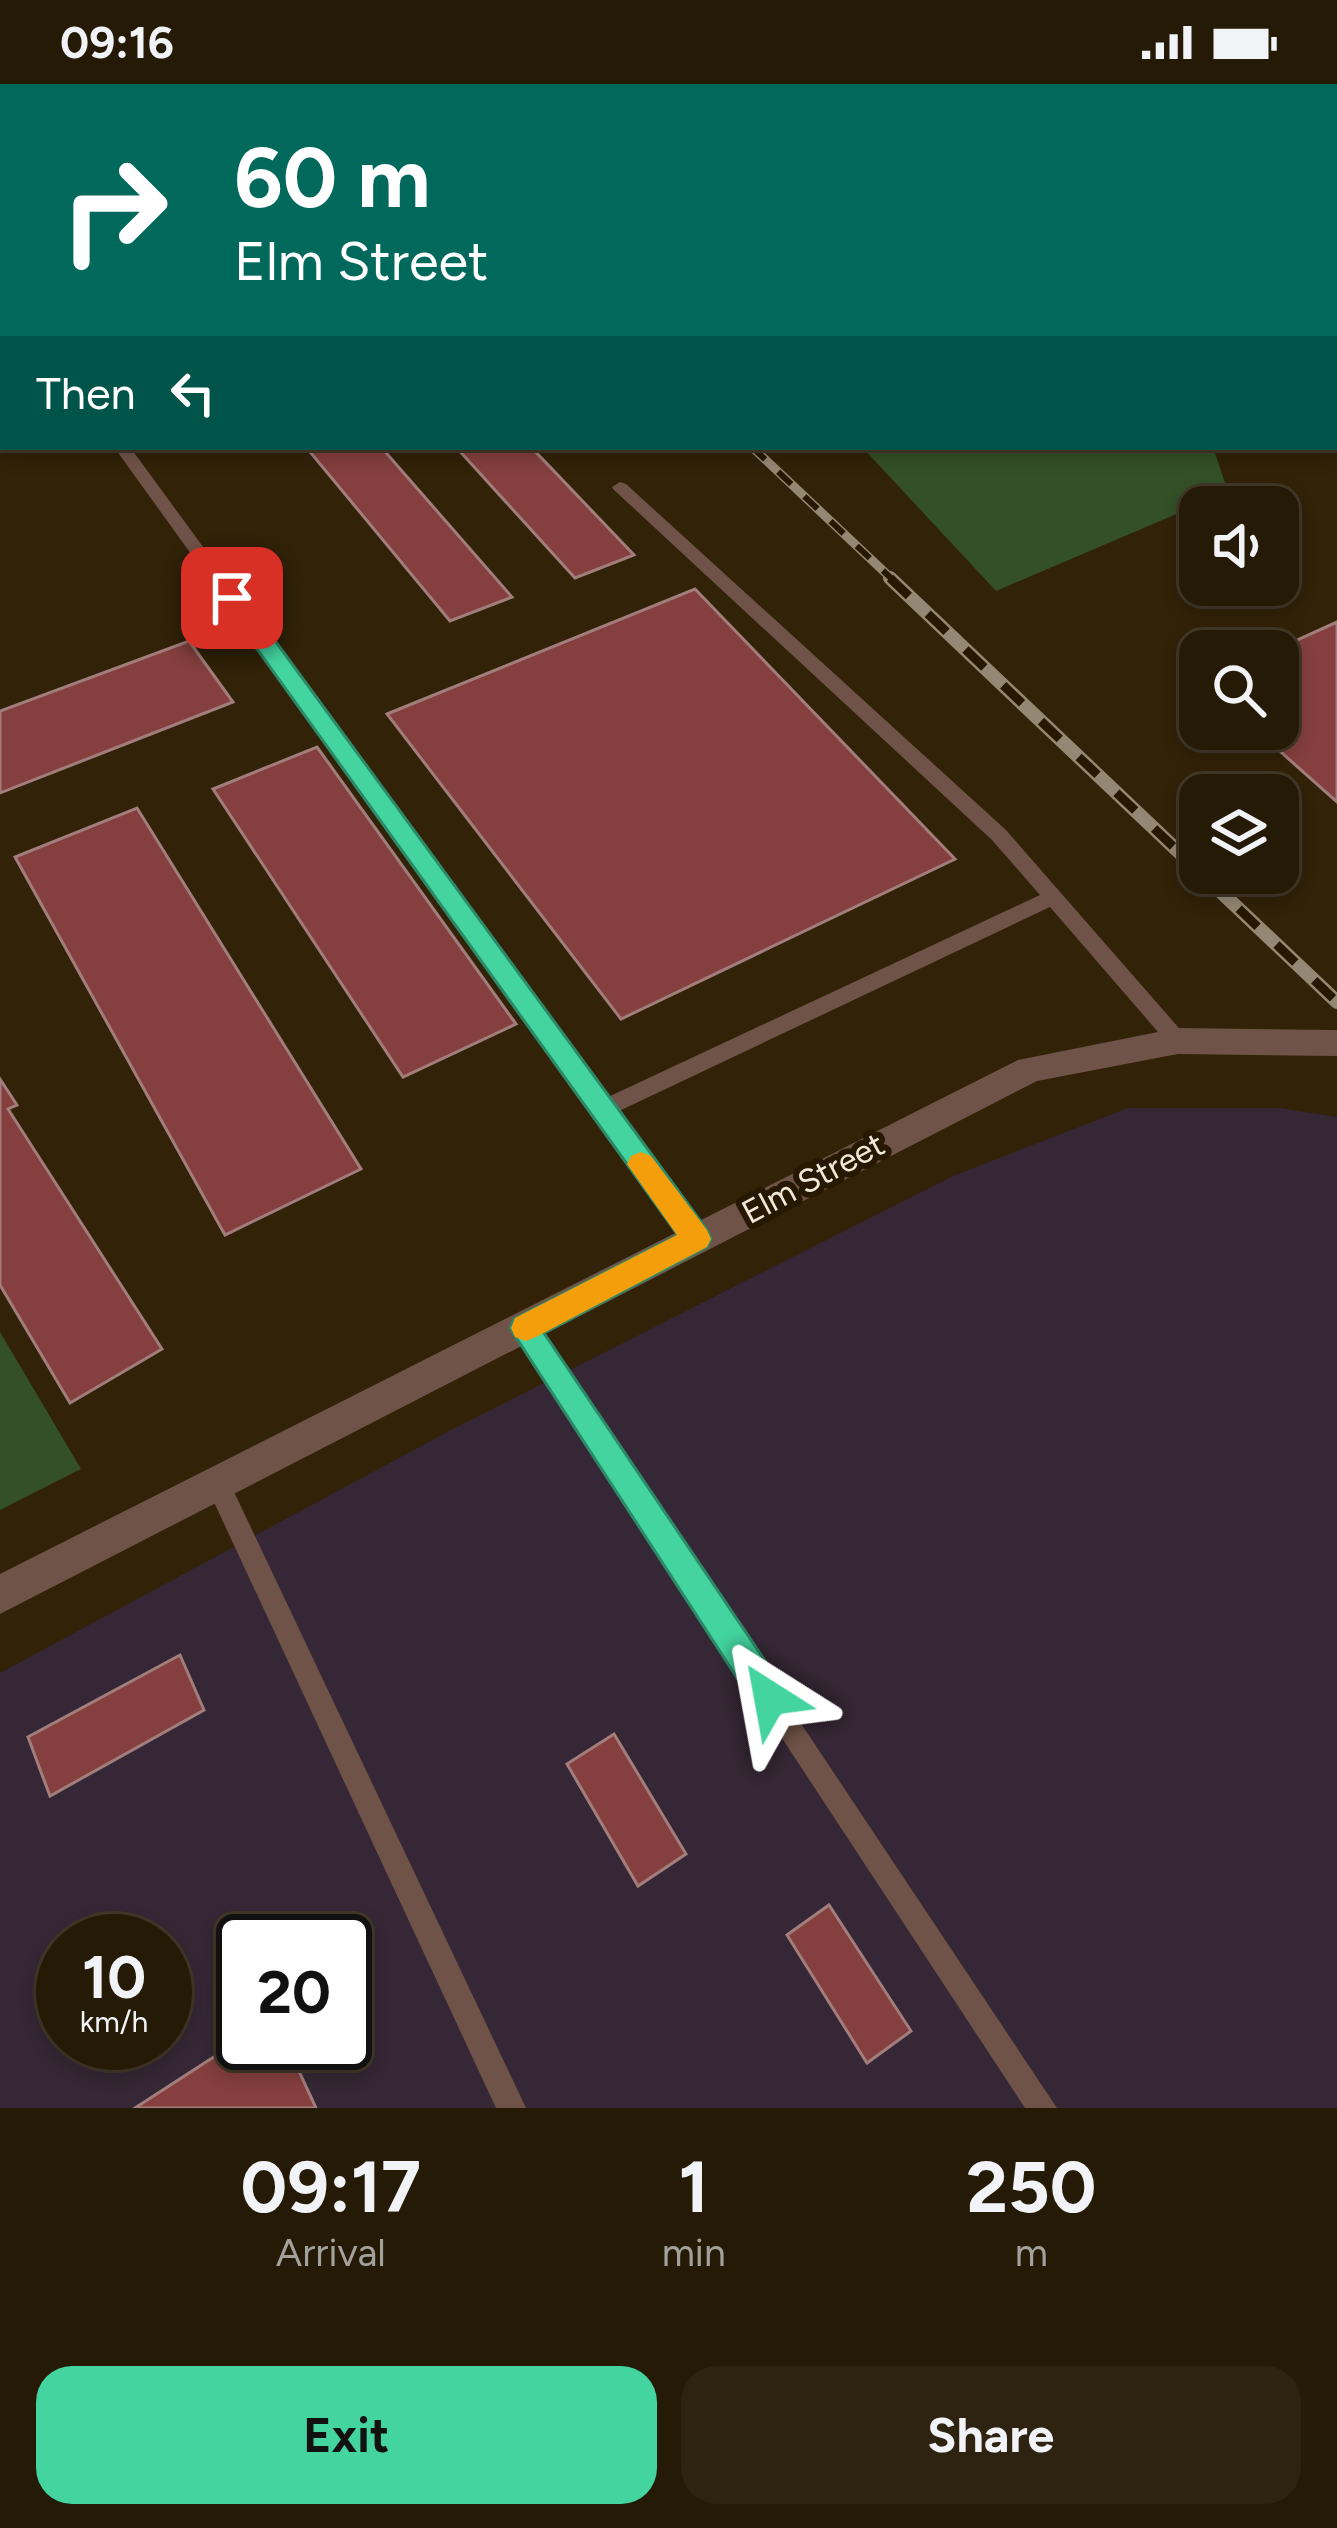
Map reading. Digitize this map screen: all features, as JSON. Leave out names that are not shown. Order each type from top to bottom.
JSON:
[{"type":"street","name":"Elm Street","points":[[0,1595],[1030,1069],[1178,1041],[1337,1043]]},
{"type":"lane","points":[[124,450],[697,1239]]},
{"type":"lane","points":[[620,488],[999,835],[1178,1041]]},
{"type":"lane","points":[[601,1110],[1053,897]]},
{"type":"lane","points":[[525,1328],[1042,2108]]},
{"type":"lane","points":[[218,1485],[511,2108]]},
{"type":"shaded area","points":[[1128,1108],[1280,1108],[1337,1117],[1337,2108],[0,2108],[0,1673],[449,1431],[953,1176]]},
{"type":"green space","points":[[865,450],[1214,450],[1226,486],[1179,486],[1179,513],[996,591]]},
{"type":"green space","points":[[0,1332],[81,1469],[0,1510]]},
{"type":"building","points":[[308,450],[384,450],[512,597],[450,621]]},
{"type":"building","points":[[459,450],[534,450],[634,555],[575,578]]},
{"type":"building","points":[[695,589],[955,859],[621,1019],[387,714]]},
{"type":"building","points":[[1337,622],[1337,802],[1279,750],[1299,750],[1299,639]]},
{"type":"building","points":[[189,641],[233,702],[0,793],[0,711]]},
{"type":"building","points":[[317,747],[516,1024],[403,1077],[213,789]]},
{"type":"building","points":[[137,808],[361,1169],[225,1235],[15,857]]},
{"type":"building","points":[[0,1079],[17,1105],[8,1109],[162,1349],[70,1403],[0,1285]]},
{"type":"building","points":[[180,1655],[204,1710],[50,1796],[28,1737]]},
{"type":"building","points":[[614,1734],[686,1854],[638,1886],[567,1764]]},
{"type":"building","points":[[829,1905],[911,2031],[867,2063],[787,1935]]},
{"type":"building","points":[[216,2056],[216,2070],[298,2070],[316,2108],[135,2108]]},
{"type":"railway","points":[[755,450],[894,581]]},
{"type":"railway","points":[[890,578],[1179,852]]},
{"type":"railway","points":[[1223,894],[1337,1002]]},
{"type":"slow traffic","points":[[526,1328],[697,1239],[641,1164]]},
{"type":"route","points":[[232,598],[697,1239],[525,1328],[770,1698]]}]
